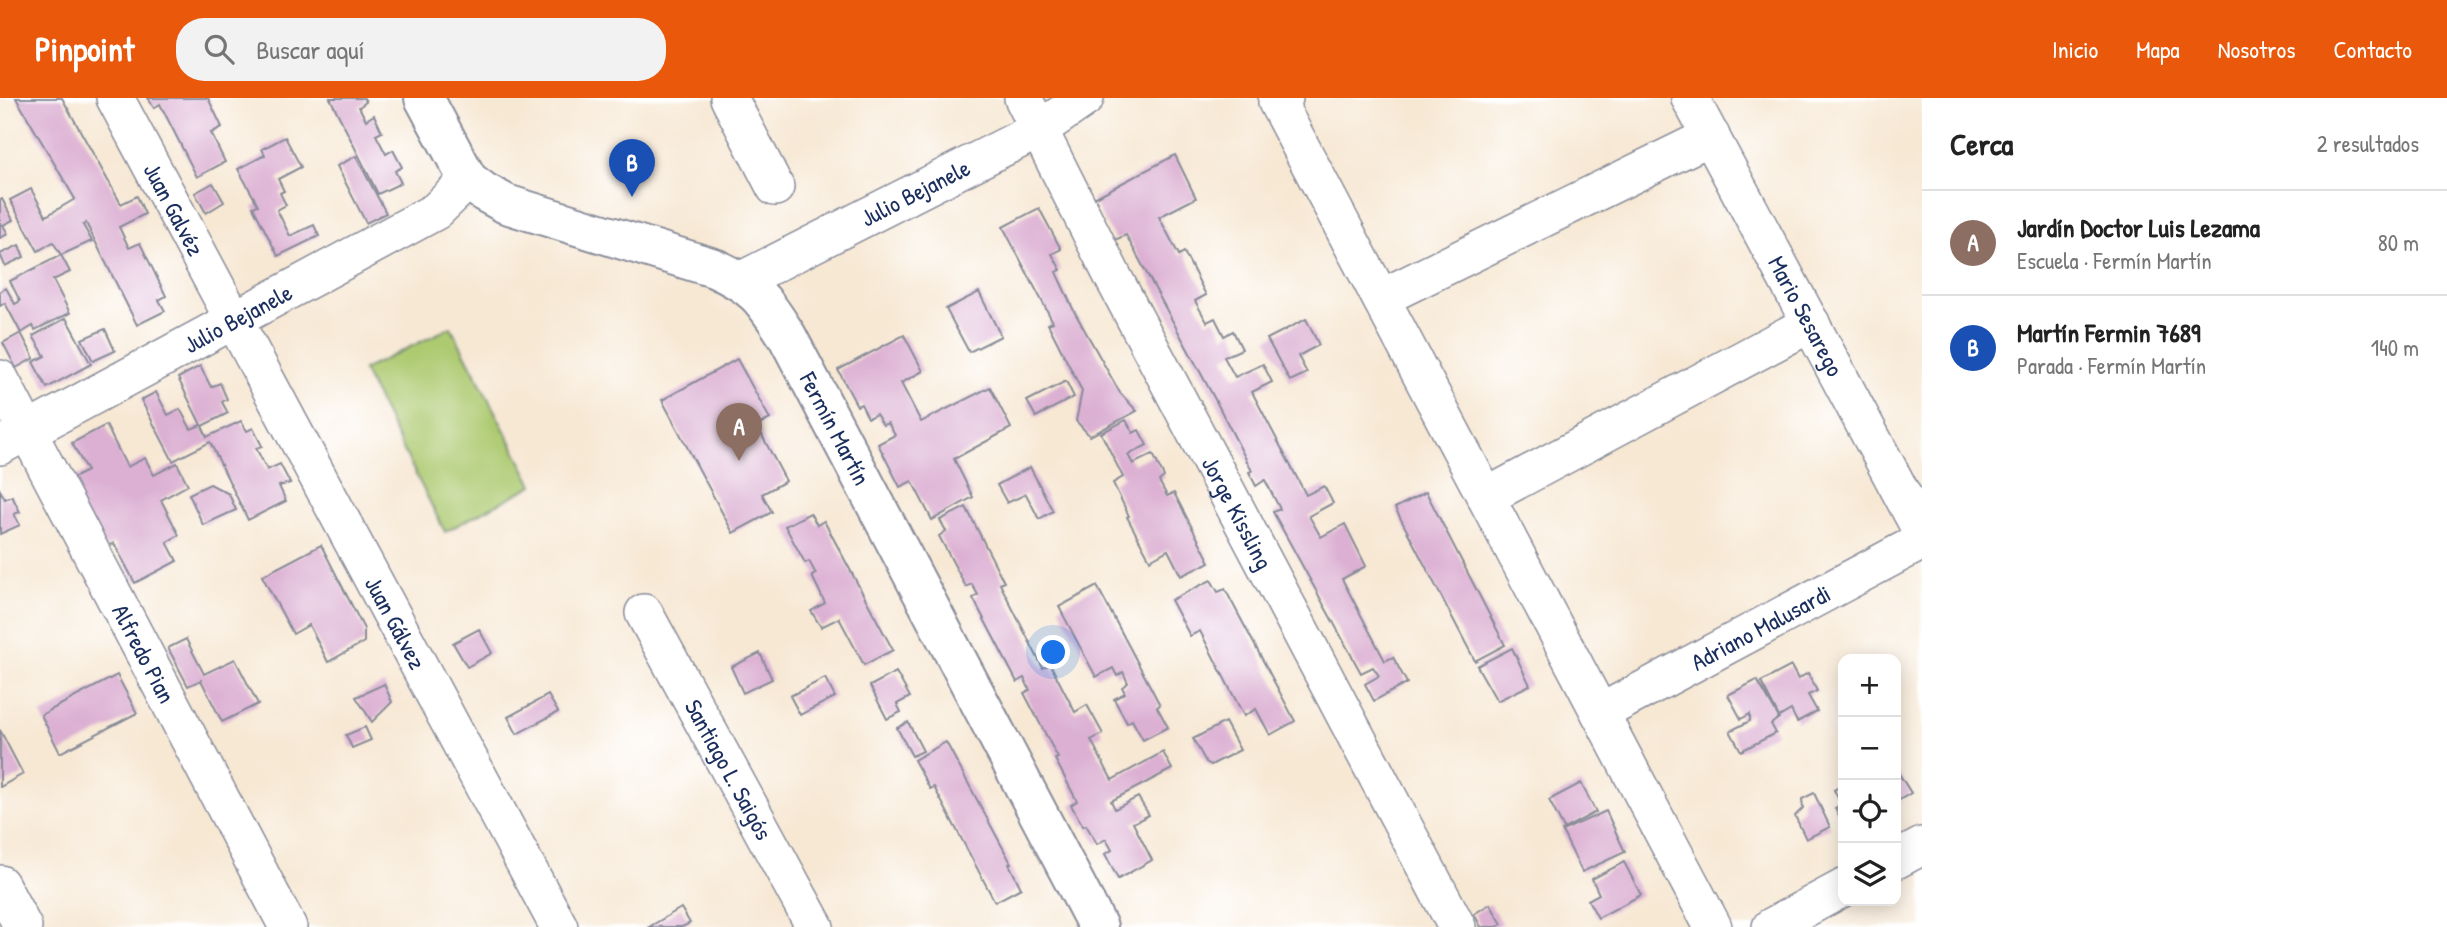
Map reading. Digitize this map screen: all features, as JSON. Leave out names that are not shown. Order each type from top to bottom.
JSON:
[{"type":"main road","name":"Fermín Martín","points":[[424,98],[468,180],[484,192],[506,204],[714,268],[741,280],[768,306],[787,336],[1098,927]]},
{"type":"street","name":"Juan Galvéz","points":[[115,98],[235,319]]},
{"type":"street","points":[[729,98],[775,187]]},
{"type":"street","name":"Julio Bejanele","points":[[741,280],[1031,114],[1085,98]]},
{"type":"street","points":[[1284,98],[1277,102],[1713,927]]},
{"type":"street","name":"Mario Sesarego","points":[[1690,98],[1922,532]]},
{"type":"street","name":"Jorge Kissling","points":[[1031,114],[1112,275],[1457,927]]},
{"type":"street","points":[[1381,298],[1711,135]]},
{"type":"street","name":"Julio Bejanele","points":[[14,439],[436,211],[468,180]]},
{"type":"street","name":"Juan Gálvez","points":[[235,319],[559,927]]},
{"type":"street","points":[[1486,497],[1811,323]]},
{"type":"street","name":"Alfredo Pian","points":[[0,379],[14,439],[288,927]]},
{"type":"street","name":"Adriano Malusardi","points":[[1600,713],[1922,541]]},
{"type":"street","name":"Santiago L. Saigós","points":[[644,614],[814,927]]},
{"type":"street","points":[[1901,857],[1922,846]]},
{"type":"street","points":[[0,884],[23,927]]},
{"type":"street","points":[[1771,927],[1838,891]]},
{"type":"green space","points":[[451,327],[533,485],[445,532],[363,370]]},
{"type":"building","points":[[16,98],[62,98],[121,204],[137,196],[145,214],[119,227],[129,248],[140,243],[166,296],[159,300],[165,311],[137,325],[86,223],[83,225],[92,241],[61,255],[53,242],[38,251],[10,200],[31,189],[46,216],[75,199]]},
{"type":"building","points":[[148,98],[208,98],[222,127],[211,133],[225,162],[197,177],[160,104],[154,108]]},
{"type":"building","points":[[330,98],[364,98],[366,102],[359,107],[366,120],[374,115],[382,132],[376,135],[386,154],[393,150],[402,167],[395,171],[401,183],[378,194]]},
{"type":"building","points":[[285,137],[301,167],[278,179],[284,191],[280,193],[286,205],[277,210],[290,236],[314,225],[319,236],[278,256],[253,207],[258,205],[238,169],[265,155],[262,149]]},
{"type":"building","points":[[1175,155],[1196,198],[1159,217],[1179,255],[1184,252],[1206,295],[1195,301],[1207,322],[1215,318],[1224,336],[1233,331],[1242,349],[1224,357],[1235,377],[1263,364],[1272,382],[1252,392],[1306,495],[1324,486],[1333,503],[1309,516],[1321,537],[1345,524],[1366,566],[1342,579],[1385,661],[1393,657],[1407,683],[1374,701],[1365,684],[1379,676],[1373,667],[1361,673],[1273,512],[1280,509],[1265,480],[1256,486],[1249,472],[1252,471],[1218,405],[1126,235],[1115,240],[1092,199]]},
{"type":"building","points":[[356,156],[386,213],[366,223],[337,166]]},
{"type":"building","points":[[213,183],[224,202],[206,213],[195,193]]},
{"type":"building","points":[[2,199],[13,220],[3,225],[8,234],[0,238],[0,200]]},
{"type":"building","points":[[1039,208],[1061,249],[1052,254],[1061,270],[1056,272],[1074,311],[1120,393],[1137,411],[1090,436],[1076,421],[1082,391],[1048,324],[1053,322],[1003,227]]},
{"type":"building","points":[[19,245],[24,257],[5,266],[0,254]]},
{"type":"building","points":[[61,255],[70,272],[53,280],[70,313],[35,330],[33,326],[21,333],[5,303],[0,306],[0,291],[6,288],[15,304],[20,301],[10,281]]},
{"type":"building","points":[[979,292],[1001,336],[969,352],[946,309]]},
{"type":"building","points":[[66,318],[91,364],[47,388],[33,362],[45,356],[33,336]]},
{"type":"building","points":[[1306,319],[1319,345],[1298,356],[1307,373],[1290,381],[1267,339]]},
{"type":"building","points":[[105,329],[115,351],[93,361],[82,339]]},
{"type":"building","points":[[21,333],[34,358],[16,368],[3,343]]},
{"type":"building","points":[[904,335],[923,371],[901,383],[921,422],[990,387],[1011,428],[954,459],[973,497],[932,520],[912,481],[900,487],[878,444],[895,435],[888,423],[883,425],[876,414],[868,418],[861,404],[857,406],[838,370]]},
{"type":"building","points":[[737,359],[770,419],[757,426],[786,481],[762,494],[772,512],[733,533],[662,400]]},
{"type":"building","points":[[200,366],[211,387],[220,383],[227,399],[222,402],[228,413],[202,426],[207,437],[241,421],[247,431],[253,428],[262,446],[256,448],[267,470],[280,464],[290,483],[279,486],[286,501],[248,520],[210,442],[173,461],[141,400],[156,392],[168,415],[180,409],[191,429],[201,425],[178,378]]},
{"type":"building","points":[[1066,381],[1074,397],[1036,417],[1027,401]]},
{"type":"building","points":[[1126,420],[1133,433],[1139,430],[1147,445],[1128,455],[1133,464],[1153,454],[1164,477],[1159,481],[1167,496],[1174,493],[1210,562],[1181,576],[1168,550],[1150,560],[1127,517],[1129,516],[1113,483],[1123,477],[1101,433]]},
{"type":"building","points":[[106,425],[127,467],[145,458],[154,475],[177,463],[188,485],[161,500],[179,535],[167,542],[177,561],[135,583],[114,543],[101,550],[65,482],[87,471],[72,443]]},
{"type":"building","points":[[1030,467],[1053,511],[1039,519],[1026,494],[1007,503],[997,485]]},
{"type":"building","points":[[210,484],[229,494],[236,510],[203,525],[189,494]]},
{"type":"building","points":[[0,490],[5,499],[12,496],[20,512],[14,514],[20,525],[0,534]]},
{"type":"building","points":[[1426,492],[1505,645],[1475,661],[1395,508]]},
{"type":"building","points":[[966,507],[1004,582],[1000,584],[1043,668],[1050,664],[1075,712],[1087,705],[1103,734],[1091,740],[1112,780],[1163,752],[1172,769],[1111,801],[1115,809],[1138,797],[1149,815],[1133,823],[1152,860],[1118,879],[1105,854],[1112,850],[1106,839],[1097,844],[1071,805],[1077,801],[1024,693],[1030,690],[1024,678],[1017,682],[973,598],[978,595],[972,584],[966,587],[939,536],[946,531],[940,520]]},
{"type":"building","points":[[810,513],[817,525],[824,521],[893,650],[864,665],[839,618],[821,627],[811,611],[825,603],[812,576],[816,574],[809,561],[805,563],[785,526]]},
{"type":"building","points":[[321,545],[364,629],[364,642],[328,662],[309,625],[293,634],[262,576]]},
{"type":"building","points":[[1211,580],[1218,592],[1225,589],[1295,721],[1270,735],[1256,709],[1244,716],[1200,631],[1190,636],[1171,600]]},
{"type":"building","points":[[1097,586],[1160,705],[1157,707],[1168,727],[1143,740],[1132,720],[1127,723],[1114,699],[1125,693],[1122,687],[1128,683],[1123,672],[1117,676],[1113,668],[1096,677],[1059,607]]},
{"type":"building","points":[[479,629],[492,653],[467,667],[453,643]]},
{"type":"building","points":[[186,639],[204,674],[235,659],[258,704],[222,722],[201,680],[188,686],[168,648]]},
{"type":"building","points":[[1512,648],[1530,685],[1497,701],[1477,666]]},
{"type":"building","points":[[760,653],[772,679],[743,693],[731,667]]},
{"type":"building","points":[[1791,666],[1798,679],[1808,673],[1817,691],[1808,695],[1817,711],[1797,722],[1791,710],[1779,717],[1761,682]]},
{"type":"building","points":[[896,672],[910,697],[897,704],[901,712],[887,719],[870,686]]},
{"type":"building","points":[[117,675],[137,713],[60,753],[41,715]]},
{"type":"building","points":[[825,678],[835,697],[800,715],[790,696]]},
{"type":"building","points":[[1757,680],[1779,718],[1771,724],[1776,733],[1741,751],[1730,731],[1750,721],[1750,714],[1741,719],[1728,695]]},
{"type":"building","points":[[384,684],[392,702],[372,722],[356,697]]},
{"type":"building","points":[[548,695],[558,712],[517,734],[508,717]]},
{"type":"building","points":[[908,722],[923,751],[912,756],[897,728]]},
{"type":"building","points":[[1225,722],[1240,750],[1211,765],[1206,762],[1193,739]]},
{"type":"building","points":[[365,727],[371,740],[352,748],[346,735]]},
{"type":"building","points":[[0,730],[23,774],[0,787]]},
{"type":"building","points":[[946,742],[1011,863],[1009,864],[1021,888],[995,902],[934,787],[930,789],[914,760]]},
{"type":"building","points":[[1901,777],[1911,793],[1901,799]]},
{"type":"building","points":[[1581,783],[1596,812],[1564,829],[1549,800]]},
{"type":"building","points":[[1814,793],[1830,827],[1806,839],[1795,816],[1803,808],[1802,799]]},
{"type":"building","points":[[1606,811],[1625,852],[1582,872],[1562,831]]},
{"type":"building","points":[[1624,862],[1641,895],[1598,918],[1588,900],[1599,894],[1592,879]]},
{"type":"building","points":[[1490,904],[1502,924],[1497,927],[1481,927],[1474,914]]},
{"type":"building","points":[[681,908],[690,923],[682,927],[649,927]]},
{"type":"place","name":"Martín Fermin 7689","points":[[632,197]]},
{"type":"place","name":"Jardín Doctor Luis Lezama","points":[[739,461]]}]
